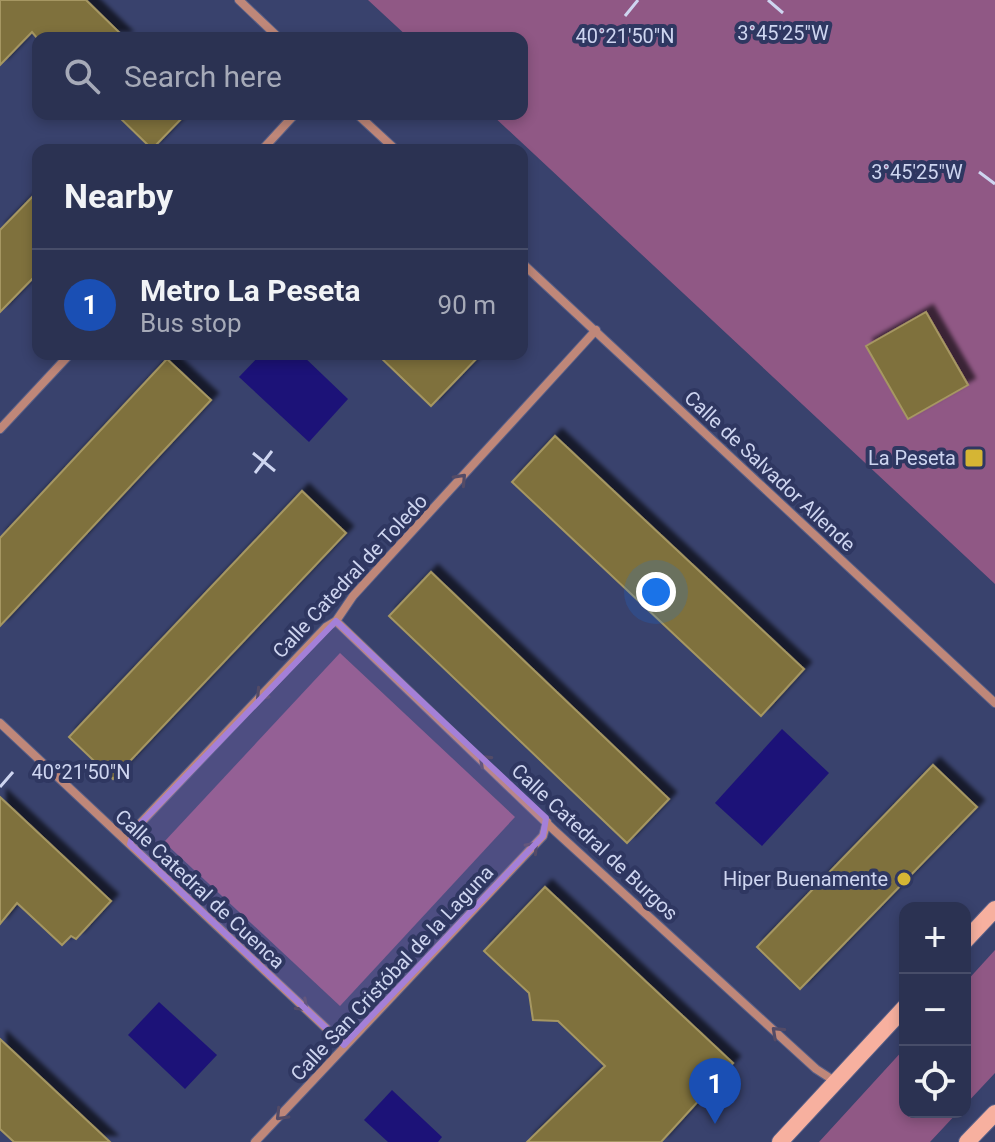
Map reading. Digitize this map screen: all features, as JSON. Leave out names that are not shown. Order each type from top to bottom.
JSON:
[{"type":"street","points":[[239,0],[273,32]]},
{"type":"street","points":[[268,144],[290,120]]},
{"type":"street","points":[[364,120],[390,144]]},
{"type":"street","name":"Calle de Salvador Allende","points":[[528,268],[995,703]]},
{"type":"street","name":"Calle Catedral de Toledo","points":[[130,844],[134,830],[326,627],[336,621],[353,596],[596,330]]},
{"type":"street","points":[[0,429],[64,360]]},
{"type":"street","name":"Calle Catedral de Burgos","points":[[336,621],[547,822],[816,1069],[836,1082]]},
{"type":"street","name":"Calle Catedral de Cuenca","points":[[0,723],[344,1045]]},
{"type":"street","name":"Calle San Cristóbal de la Laguna","points":[[255,1142],[543,836],[547,822]]},
{"type":"street","points":[[971,935],[995,909]]},
{"type":"street","points":[[780,1142],[899,1014]]},
{"type":"street","points":[[967,1142],[995,1113]]},
{"type":"highlighted area","points":[[336,621],[546,818],[543,836],[344,1045],[130,844],[134,830]]},
{"type":"shaded area","points":[[368,0],[995,0],[995,584],[528,149],[528,144],[523,144],[497,120],[528,120],[528,32],[403,32]]},
{"type":"shaded area","points":[[255,360],[307,360],[348,399],[309,442],[239,377]]},
{"type":"shaded area","points":[[340,653],[515,817],[340,1006],[164,842]]},
{"type":"shaded area","points":[[782,729],[829,773],[762,846],[715,803]]},
{"type":"shaded area","points":[[995,950],[995,1073],[971,1099],[971,1046],[971,976]]},
{"type":"shaded area","points":[[159,1002],[217,1055],[185,1089],[128,1035]]},
{"type":"shaded area","points":[[899,1055],[899,1118],[952,1118],[930,1142],[819,1142]]},
{"type":"shaded area","points":[[392,1090],[442,1137],[438,1142],[388,1142],[364,1120]]},
{"type":"building","points":[[0,0],[86,0],[119,32],[32,32],[0,65]]},
{"type":"building","points":[[122,120],[180,120],[157,144],[147,144]]},
{"type":"building","points":[[32,197],[32,279],[0,312],[0,230]]},
{"type":"building","points":[[926,312],[968,385],[908,419],[866,346]]},
{"type":"building","points":[[166,360],[211,400],[0,626],[0,538]]},
{"type":"building","points":[[383,360],[475,360],[431,406]]},
{"type":"building","points":[[555,436],[804,669],[761,716],[512,482]]},
{"type":"building","points":[[302,491],[346,533],[113,779],[69,737]]},
{"type":"building","points":[[431,572],[669,799],[627,843],[389,616]]},
{"type":"building","points":[[933,765],[977,807],[800,989],[757,947]]},
{"type":"building","points":[[0,797],[111,901],[76,939],[71,936],[62,945],[17,903],[0,924]]},
{"type":"building","points":[[545,887],[733,1063],[661,1142],[527,1142],[605,1066],[558,1021],[533,1020],[529,993],[484,951]]},
{"type":"building","points":[[0,1039],[110,1142],[14,1142],[0,1129]]},
{"type":"place","name":"La Peseta","points":[[974,458]]},
{"type":"place","name":"Hiper Buenamente","points":[[904,879]]},
{"type":"place","name":"Metro La Peseta","points":[[715,1124]]}]
